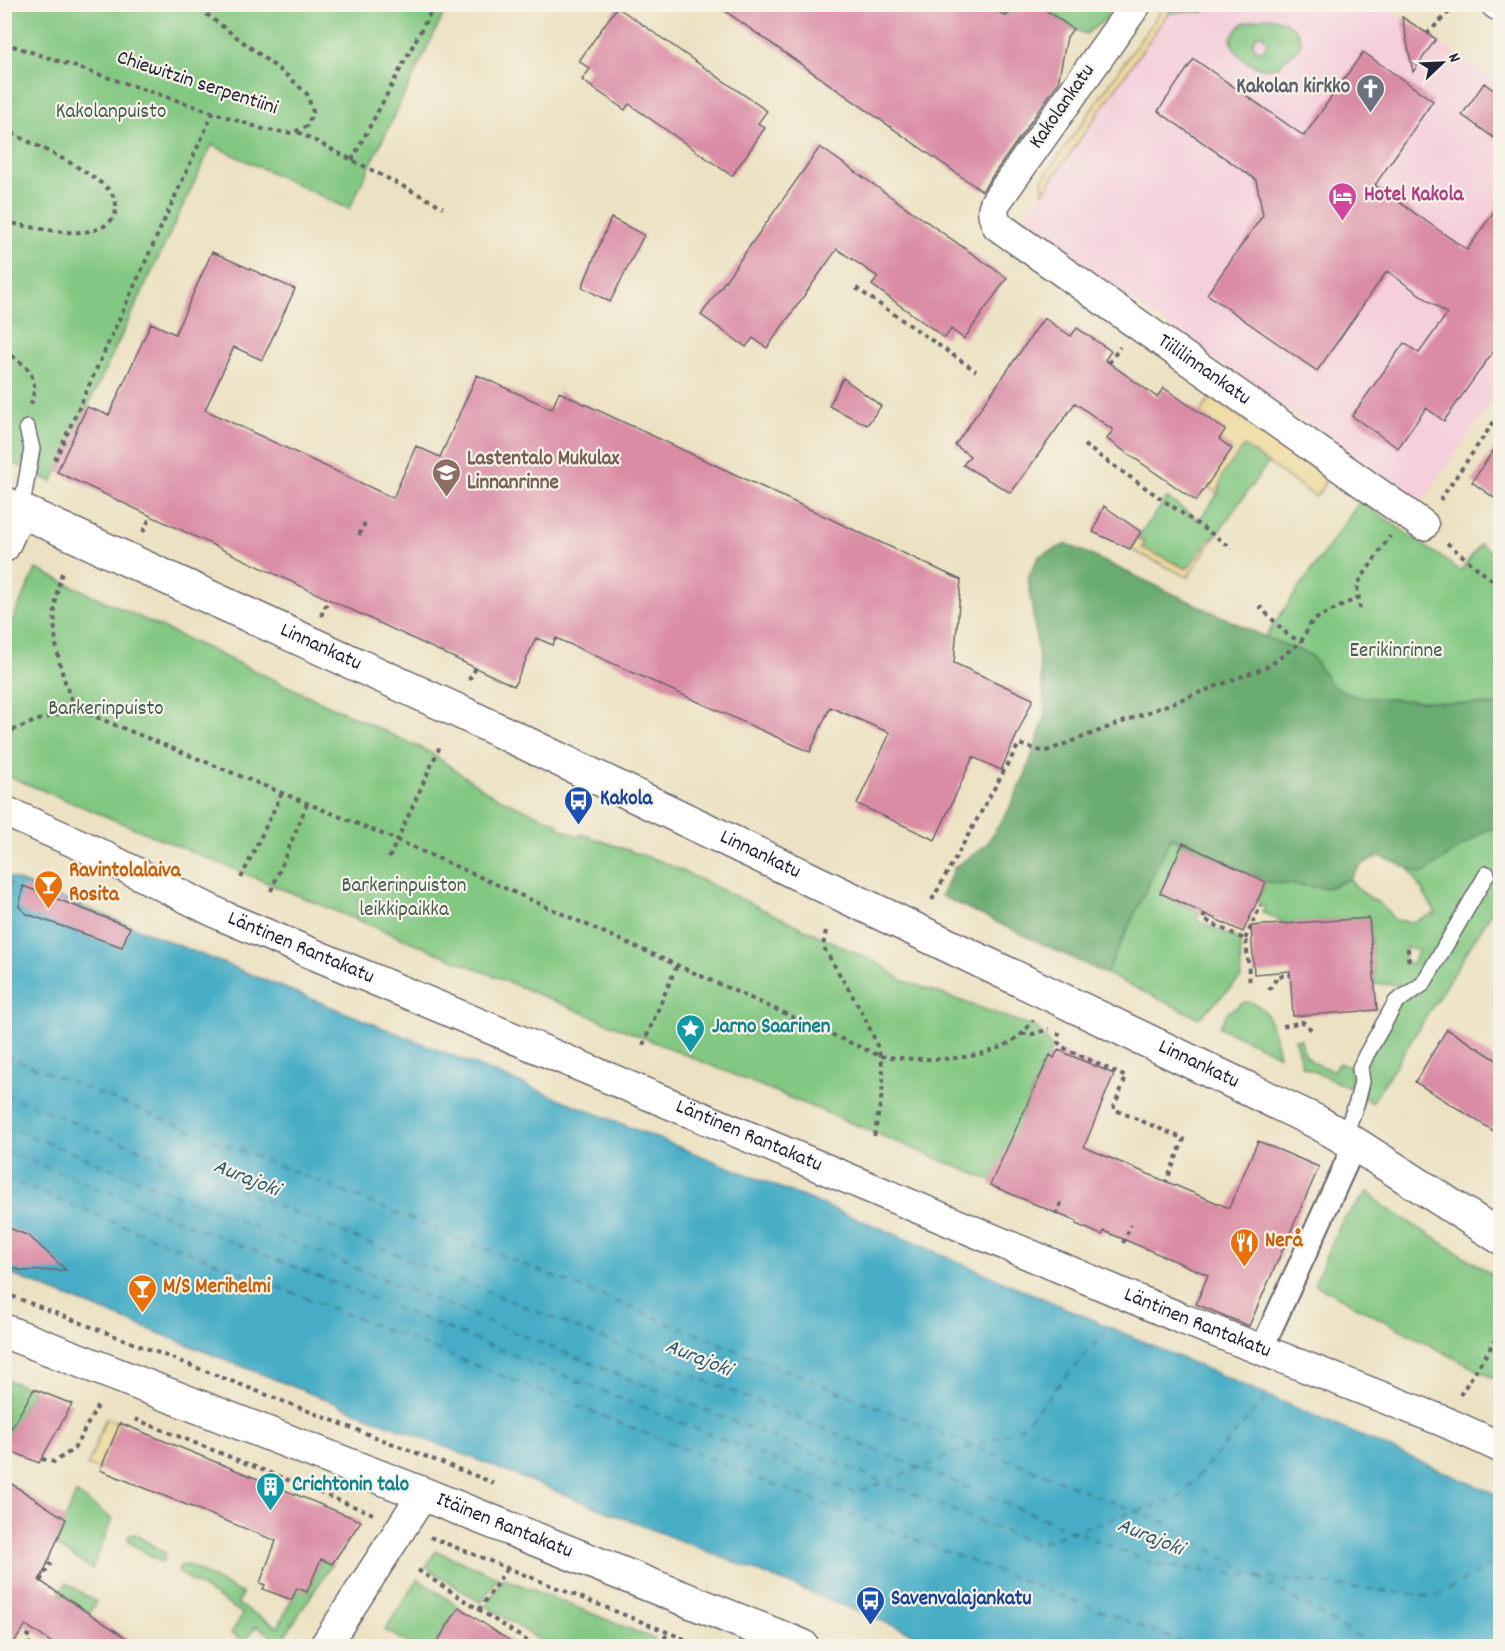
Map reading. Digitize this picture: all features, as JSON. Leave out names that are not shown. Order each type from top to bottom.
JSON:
[{"type":"street","name":"Kakolankatu","points":[[992,211],[1136,4]]},
{"type":"street","name":"Tiililinnankatu","points":[[992,211],[998,226],[1425,527]]},
{"type":"street","points":[[4,547],[13,506]]},
{"type":"street","name":"Linnankatu","points":[[13,506],[467,715],[1349,1140],[1500,1237]]},
{"type":"street","name":"Läntinen Rantakatu","points":[[4,812],[83,846],[225,917],[1261,1350],[1443,1421],[1500,1447]]},
{"type":"street","points":[[1261,1350],[1349,1140]]},
{"type":"street","name":"Itäinen Rantakatu","points":[[4,1331],[423,1494],[802,1647]]},
{"type":"street","points":[[325,1647],[423,1494]]},
{"type":"lane","points":[[13,506],[32,449],[27,428]]},
{"type":"lane","points":[[1349,1140],[1362,1082],[1360,1068],[1366,1054],[1396,1002],[1422,984],[1487,874]]},
{"type":"path","name":"Chiewitzin serpentiini","points":[[4,43],[266,130],[298,132],[307,126],[312,118],[311,101],[302,87],[193,4]]},
{"type":"path","points":[[352,160],[435,4]]},
{"type":"path","points":[[1427,34],[1457,4]]},
{"type":"path","points":[[53,464],[214,111]]},
{"type":"path","points":[[4,129],[90,176],[111,192],[117,204],[115,215],[110,221],[90,232],[4,222]]},
{"type":"path","points":[[298,132],[443,207]]},
{"type":"path","points":[[856,288],[976,371]]},
{"type":"path","points":[[1109,363],[1120,347]]},
{"type":"path","points":[[4,351],[19,359],[35,384],[27,428]]},
{"type":"path","points":[[1360,609],[1357,585],[1365,570],[1425,527],[1500,413]]},
{"type":"path","points":[[1084,445],[1232,548]]},
{"type":"path","points":[[143,533],[151,516]]},
{"type":"path","points":[[359,535],[366,521]]},
{"type":"path","points":[[1425,527],[1500,587]]},
{"type":"path","points":[[62,573],[57,588],[55,643],[65,687],[76,709]]},
{"type":"path","points":[[932,900],[1018,744],[1044,752],[1269,666],[1301,642],[1312,621],[1357,598]]},
{"type":"path","points":[[321,616],[329,600]]},
{"type":"path","points":[[1258,606],[1287,634],[1301,642]]},
{"type":"path","points":[[467,685],[476,668]]},
{"type":"path","points":[[4,734],[35,720],[76,709],[281,795],[397,840],[880,1056],[914,1060],[956,1058],[995,1048],[1021,1034],[1034,1018]]},
{"type":"path","points":[[389,858],[441,744]]},
{"type":"path","points":[[241,878],[281,795]]},
{"type":"path","points":[[271,891],[307,804]]},
{"type":"path","points":[[4,878],[14,882]]},
{"type":"path","points":[[1250,985],[1245,939],[1261,905]]},
{"type":"path","points":[[1205,914],[1203,919],[1245,939]]},
{"type":"path","points":[[826,931],[823,946],[869,1028],[880,1056],[883,1082],[874,1138]]},
{"type":"path","points":[[643,1045],[677,965]]},
{"type":"path","points":[[1269,990],[1278,976],[1290,975]]},
{"type":"path","points":[[1283,1026],[1303,1022],[1314,1032]]},
{"type":"path","points":[[1021,1034],[1033,1035],[1057,1027],[1058,1042],[1062,1047],[1126,1077],[1113,1108],[1184,1139],[1166,1182]]},
{"type":"path","points":[[1056,1215],[1063,1197]]},
{"type":"path","points":[[1123,1243],[1131,1226]]},
{"type":"path","points":[[4,1293],[494,1483]]},
{"type":"path","points":[[1443,1421],[1500,1333]]},
{"type":"path","points":[[88,1401],[109,1409]]},
{"type":"path","points":[[42,1459],[54,1462],[74,1449],[98,1405]]},
{"type":"path","points":[[131,1418],[373,1514]]},
{"type":"path","points":[[436,1540],[508,1567],[702,1647]]},
{"type":"path","points":[[40,1581],[51,1563]]},
{"type":"path","points":[[479,1610],[508,1567]]},
{"type":"path","points":[[418,1570],[535,1647]]},
{"type":"path","points":[[30,1647],[27,1638],[31,1629]]},
{"type":"path","points":[[504,1637],[509,1630]]},
{"type":"path","points":[[659,1647],[668,1633]]},
{"type":"shaded area","points":[[1174,5],[1385,5],[1500,85],[1500,390],[1422,503],[1021,223]]},
{"type":"green space","name":"Kakolanpuisto","points":[[4,5],[448,5],[349,209],[212,145],[52,482],[5,459]]},
{"type":"green space","points":[[984,5],[1115,5],[1102,22],[1086,34],[1073,29],[1043,8],[1017,7],[1006,16]]},
{"type":"green space","points":[[1174,5],[1213,5],[1203,12],[1184,11],[1167,14]]},
{"type":"green space","points":[[1266,17],[1283,21],[1296,30],[1301,41],[1300,45],[1279,66],[1264,68],[1256,66],[1242,58],[1233,45],[1231,37],[1243,23]],"holes":[[[1262,34],[1268,43],[1262,51],[1257,51],[1252,44],[1257,35]]]},
{"type":"green space","points":[[1244,446],[1268,463],[1214,538],[1211,538],[1188,569],[1142,548],[1145,543],[1137,538],[1167,498],[1199,520],[1218,494],[1222,475]]},
{"type":"green space","name":"Eerikinrinne","points":[[1360,501],[1461,571],[1480,544],[1500,558],[1500,899],[1372,1103],[1353,1090],[1402,985],[1375,984],[1369,918],[1286,924],[1262,912],[1265,907],[1257,902],[1266,882],[1327,888],[1350,879],[1355,886],[1389,912],[1394,920],[1412,922],[1436,913],[1265,637]],"holes":[[[1405,948],[1419,949],[1412,964],[1404,961]]]},
{"type":"green space","points":[[1067,544],[1265,637],[1311,655],[1332,686],[1357,697],[1500,706],[1500,826],[1486,830],[1422,874],[1380,856],[1362,864],[1350,879],[1327,888],[1266,882],[1171,837],[1106,974],[941,896],[955,867],[986,845],[1008,811],[1026,773],[1046,714],[1028,577],[1039,556]]},
{"type":"green space","name":"Barkerinpuisto","points":[[36,569],[429,752],[492,795],[559,824],[557,827],[579,837],[581,834],[665,863],[881,965],[902,980],[1037,1028],[1052,1048],[1020,1119],[1022,1120],[992,1181],[5,775],[5,636]]},
{"type":"green space","points":[[1171,837],[1183,843],[1160,893],[1200,912],[1196,920],[1240,940],[1241,978],[1199,1018],[1106,974]]},
{"type":"green space","points":[[1245,1002],[1254,1003],[1266,1013],[1273,1029],[1279,1055],[1219,1027],[1228,1012]]},
{"type":"green space","points":[[1295,1039],[1301,1039],[1304,1052],[1315,1064],[1333,1070],[1339,1063],[1349,1066],[1352,1078],[1349,1088],[1302,1066]]},
{"type":"green space","points":[[1368,1192],[1385,1207],[1500,1279],[1500,1382],[1314,1284],[1342,1221]]},
{"type":"green space","points":[[5,1379],[33,1390],[5,1441]]},
{"type":"green space","points":[[76,1493],[112,1519],[92,1569],[55,1545]]},
{"type":"green space","points":[[134,1534],[165,1553],[164,1560],[160,1562],[129,1542],[128,1536]]},
{"type":"green space","points":[[436,1551],[498,1577],[481,1603],[426,1567]]},
{"type":"green space","points":[[321,1559],[332,1564],[278,1646],[264,1646],[271,1635],[256,1626],[245,1642],[231,1633],[243,1614],[178,1572],[180,1566],[188,1565],[243,1594],[237,1604],[278,1627],[297,1588],[308,1591]]},
{"type":"green space","points":[[503,1578],[655,1639],[650,1646],[549,1646],[486,1606]]},
{"type":"green space","points":[[418,1579],[459,1607],[434,1646],[413,1646],[385,1630]]},
{"type":"green space","points":[[66,1583],[96,1602],[89,1613],[59,1593]]},
{"type":"sand","points":[[1165,5],[1174,5],[1043,192],[1042,180]]},
{"type":"sand","points":[[1211,397],[1328,478],[1316,497],[1244,446],[1222,475],[1218,494],[1206,485],[1232,449],[1219,439],[1200,413]]},
{"type":"sand","points":[[1137,538],[1145,543],[1142,548],[1187,569],[1211,538],[1214,538],[1188,577],[1130,549]]},
{"type":"sand","points":[[106,1418],[120,1423],[100,1470],[88,1465]]},
{"type":"water","name":"Aurajoki","points":[[4,875],[880,1228],[1500,1496],[1500,1646],[945,1646],[5,1272]]},
{"type":"building","points":[[715,4],[984,4],[1006,16],[1017,7],[1043,8],[1073,29],[1067,37],[1058,83],[982,191]]},
{"type":"building","points":[[617,7],[767,111],[758,123],[765,128],[732,176],[629,104],[625,110],[582,80],[590,69],[579,61]]},
{"type":"building","points":[[1402,17],[1436,39],[1413,72]]},
{"type":"building","name":"Hotel Kakola","points":[[1363,52],[1433,101],[1375,185],[1467,250],[1500,203],[1500,342],[1444,421],[1426,408],[1398,448],[1352,416],[1404,343],[1419,353],[1447,314],[1387,271],[1317,371],[1207,294],[1263,215],[1256,180],[1158,111],[1194,59],[1304,136]]},
{"type":"building","points":[[1484,83],[1500,95],[1500,142],[1462,115]]},
{"type":"building","points":[[820,147],[1007,278],[964,339],[951,329],[945,338],[872,285],[878,277],[837,249],[767,348],[753,338],[746,347],[701,315]]},
{"type":"building","points":[[611,218],[644,235],[610,302],[582,287]]},
{"type":"building","points":[[212,252],[295,289],[262,360],[234,347],[205,410],[393,498],[416,446],[440,457],[477,375],[552,409],[559,392],[961,580],[954,663],[1033,699],[1001,770],[973,757],[935,840],[857,804],[890,733],[830,707],[810,752],[556,638],[553,645],[536,638],[514,686],[57,472],[87,407],[109,415],[151,323],[175,334]]},
{"type":"building","points":[[1044,318],[1071,336],[1077,328],[1111,351],[1105,360],[1157,397],[1164,388],[1225,430],[1219,439],[1232,449],[1196,501],[1107,439],[1113,430],[1075,403],[1011,493],[963,465],[970,456],[955,445]]},
{"type":"building","points":[[843,378],[881,406],[867,425],[829,406]]},
{"type":"building","points":[[1500,441],[1500,502],[1472,482]]},
{"type":"building","points":[[1104,506],[1141,532],[1130,549],[1093,532]]},
{"type":"building","points":[[1183,843],[1266,882],[1243,932],[1160,893]]},
{"type":"building","points":[[23,886],[130,927],[122,947],[27,914],[19,907]]},
{"type":"building","points":[[1369,918],[1377,1010],[1293,1016],[1290,971],[1254,974],[1251,926]]},
{"type":"building","points":[[1447,1029],[1500,1062],[1500,1135],[1415,1082]]},
{"type":"building","points":[[1058,1050],[1114,1074],[1084,1147],[1229,1208],[1258,1141],[1319,1167],[1249,1326],[1196,1304],[1208,1275],[1104,1231],[1102,1235],[990,1185],[1050,1055],[1054,1058]]},
{"type":"building","points":[[4,1226],[29,1236],[66,1270],[22,1271],[4,1264]]},
{"type":"building","points":[[34,1389],[72,1404],[39,1463],[4,1448],[4,1441]]},
{"type":"building","name":"Crichtonin talo","points":[[120,1423],[361,1521],[332,1564],[321,1559],[307,1592],[297,1588],[292,1600],[263,1589],[265,1585],[260,1583],[276,1541],[100,1470]]},
{"type":"building","points":[[4,1479],[66,1519],[40,1581],[140,1647],[58,1647],[26,1625],[11,1647],[4,1647]]},
{"type":"building","points":[[459,1607],[519,1647],[434,1647]]},
{"type":"ferry route","points":[[4,1055],[1165,1523],[1374,1646]]},
{"type":"ferry route","points":[[4,1094],[1157,1565],[1435,1597],[1500,1560]]},
{"type":"ferry route","points":[[4,1125],[1036,1544],[1133,1512]]},
{"type":"ferry route","points":[[4,1150],[856,1493],[1022,1427],[1109,1327]]},
{"type":"ferry route","points":[[4,1178],[849,1514],[1192,1646]]},
{"type":"ferry route","points":[[1137,1511],[1180,1497],[1268,1395]]},
{"type":"place","name":"Kakolan kirkko","points":[[1371,114]]},
{"type":"place","name":"Hotel Kakola","points":[[1343,222]]},
{"type":"place","name":"Lastentalo Mukulax Linnanrinne","points":[[446,498]]},
{"type":"place","name":"Kakola","points":[[579,826]]},
{"type":"place","name":"Ravintolalaiva Rosita","points":[[48,910]]},
{"type":"place","name":"Jarno Saarinen","points":[[691,1054]]},
{"type":"place","name":"Nerå","points":[[1244,1268]]},
{"type":"place","name":"M/S Merihelmi","points":[[142,1314]]},
{"type":"place","name":"Crichtonin talo","points":[[271,1512]]},
{"type":"place","name":"Savenvalajankatu","points":[[870,1626]]},
{"type":"park label","name":"Barkerinpuiston leikkipaikka","points":[[404,899]]}]
